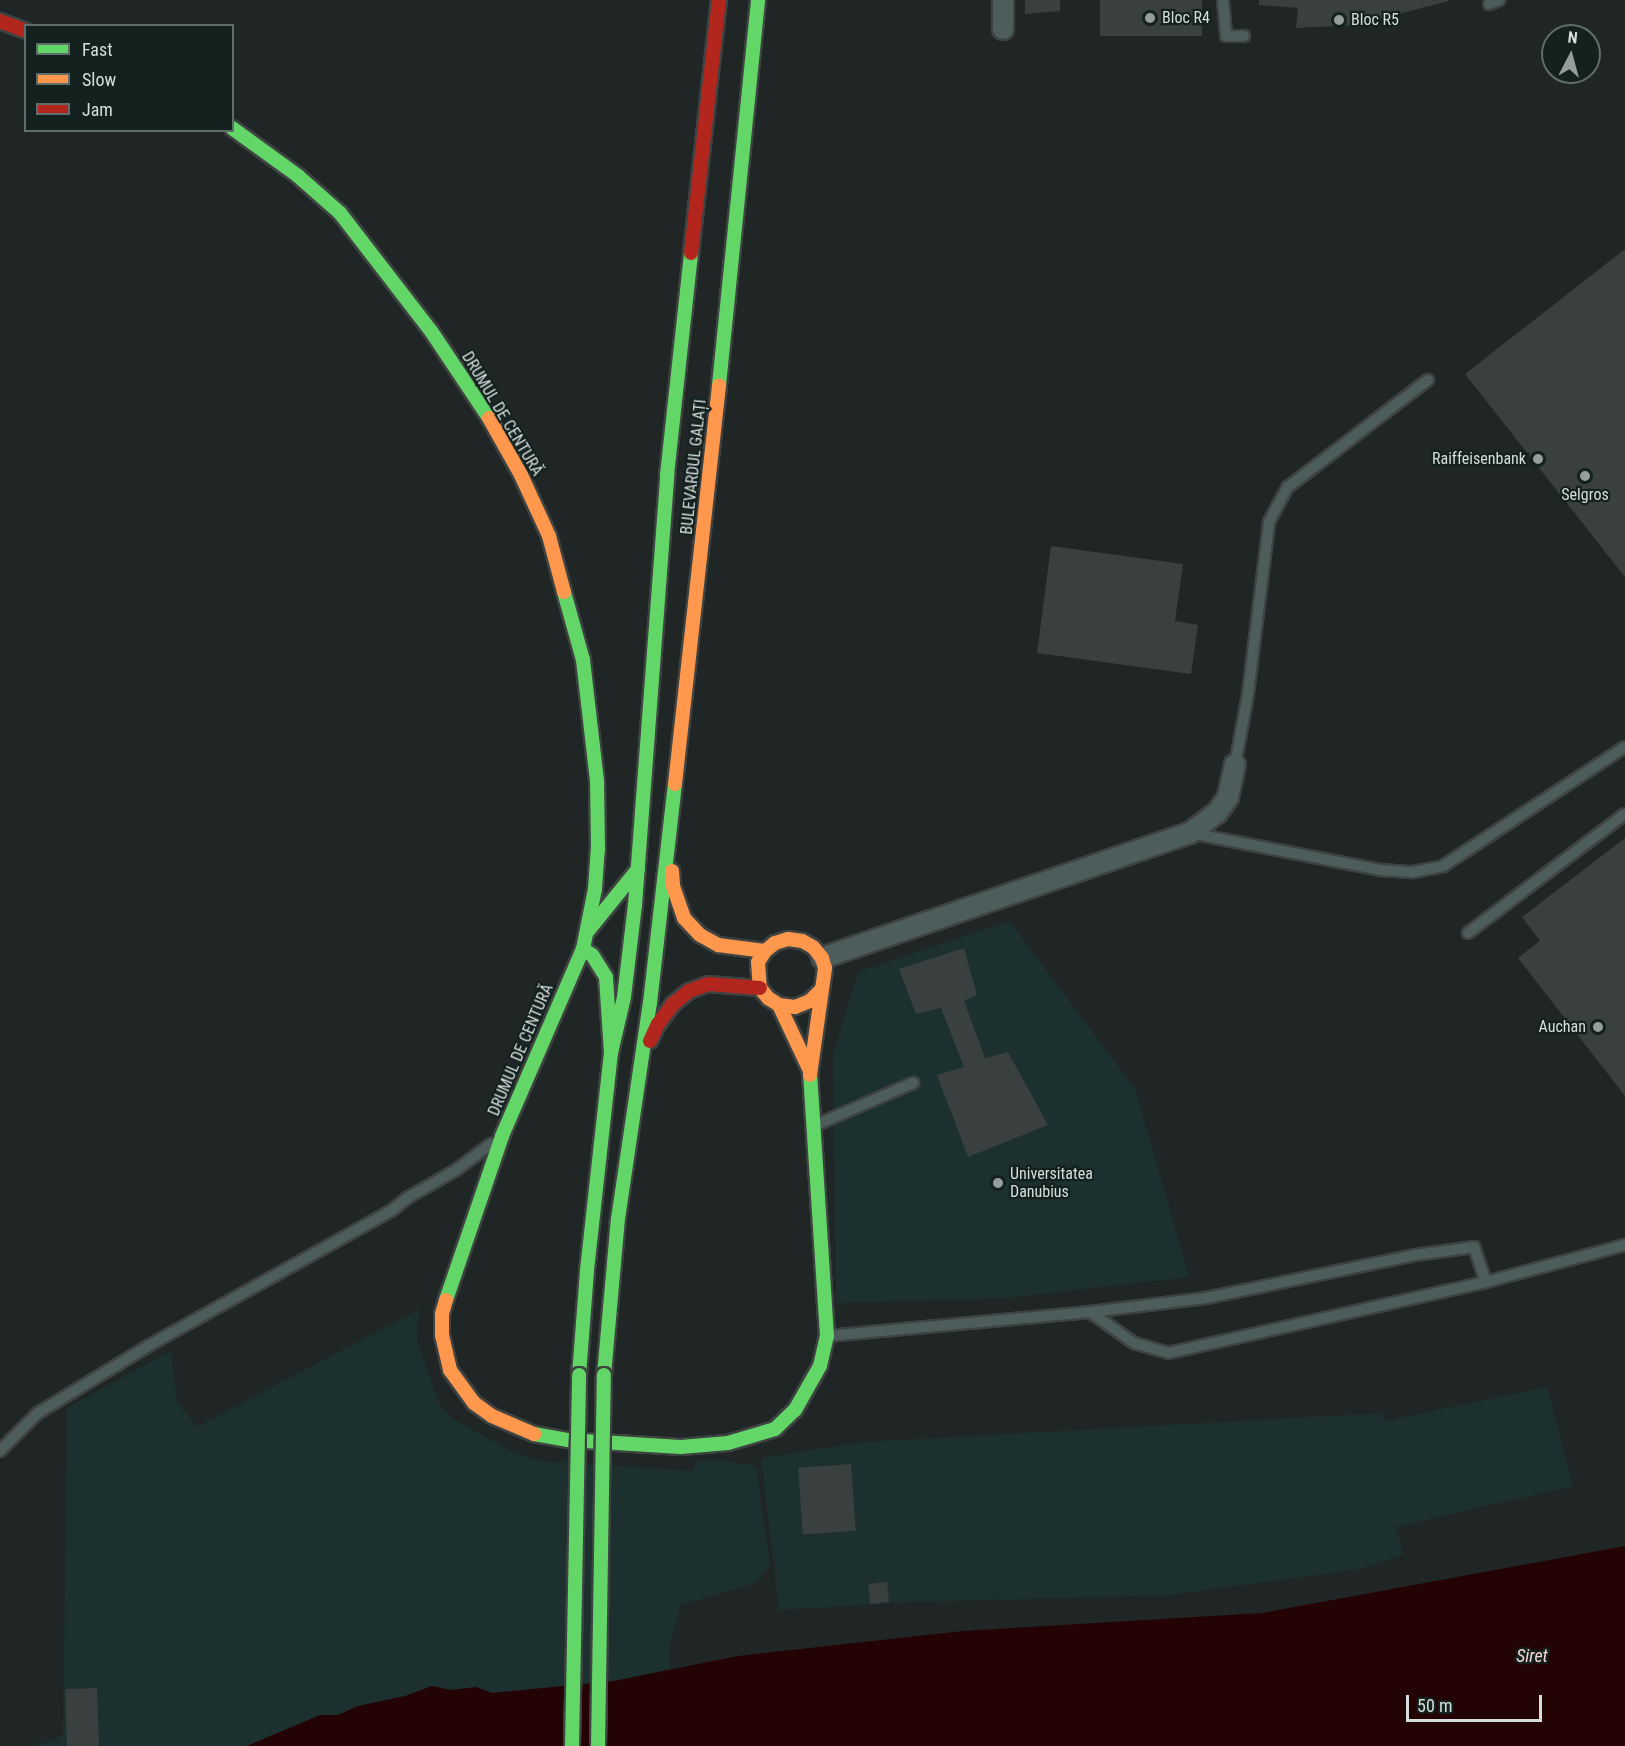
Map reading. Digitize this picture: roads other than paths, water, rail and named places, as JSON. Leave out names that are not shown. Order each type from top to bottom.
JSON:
[{"type":"main road","name":"BULEVARDUL GALAȚI","points":[[611,1053],[624,997],[635,905],[667,475],[719,0]]},
{"type":"main road","name":"BULEVARDUL GALAȚI","points":[[643,1055],[709,483],[758,0]]},
{"type":"main road","points":[[0,21],[24,30]]},
{"type":"main road","name":"DRUMUL DE CENTURĂ","points":[[234,129],[298,176],[347,222],[431,331],[491,422],[521,475],[549,536],[583,660],[597,781],[598,850],[595,889],[583,949],[502,1136],[461,1250],[442,1314],[442,1335],[450,1370],[474,1403],[492,1416],[538,1436],[681,1447],[747,1439],[775,1428],[795,1410],[820,1366],[827,1336],[810,1071],[821,990],[825,979],[822,958]]},
{"type":"main road","points":[[668,840],[673,886],[684,918],[700,935],[718,945],[765,951]]},
{"type":"main road","points":[[587,932],[638,869]]},
{"type":"main road","points":[[598,1746],[604,1375],[626,1154],[643,1055],[658,1024],[673,1004],[689,991],[708,984],[760,988],[758,969],[765,951],[775,943],[788,939],[802,940],[813,947],[822,958]]},
{"type":"main road","points":[[572,1746],[579,1375],[587,1270],[611,1053],[609,994],[606,977],[592,955],[583,949]]},
{"type":"main road","name":"DRUMUL DE CENTURĂ","points":[[760,988],[768,998],[780,1005],[810,1071]]},
{"type":"main road","points":[[780,1005],[795,1007],[810,1001],[821,990]]},
{"type":"street","points":[[1003,0],[1003,29]]},
{"type":"street","points":[[822,958],[1190,833],[1217,813],[1223,805],[1228,797],[1234,765]]},
{"type":"lane","points":[[1223,0],[1226,36],[1244,36]]},
{"type":"lane","points":[[1234,765],[1248,694],[1269,522],[1288,487],[1428,380]]},
{"type":"lane","points":[[1190,833],[1381,870],[1413,872],[1443,866],[1625,747]]},
{"type":"lane","points":[[1468,933],[1625,814]]},
{"type":"lane","points":[[813,1126],[913,1083]]},
{"type":"lane","points":[[0,1451],[38,1413],[148,1346],[391,1211],[407,1197],[456,1170],[502,1136]]},
{"type":"lane","points":[[1090,1312],[1134,1344],[1169,1353],[1485,1282],[1625,1245]]},
{"type":"lane","points":[[827,1336],[1090,1312],[1206,1298],[1415,1255],[1474,1247],[1485,1282]]},
{"type":"water","name":"Siret","points":[[1625,1546],[1625,1746],[247,1746],[320,1715],[338,1715],[358,1706],[405,1696],[432,1686],[451,1690],[476,1687],[492,1693],[614,1681],[738,1656],[963,1631],[1262,1613]]},
{"type":"place","name":"Bloc R4","points":[[1150,18]]},
{"type":"place","name":"Bloc R5","points":[[1339,20]]},
{"type":"place","name":"Raiffeisenbank","points":[[1538,459]]},
{"type":"place","name":"Selgros","points":[[1585,476]]},
{"type":"place","name":"Auchan","points":[[1598,1027]]},
{"type":"place","name":"Universitatea Danubius","points":[[998,1183]]}]
